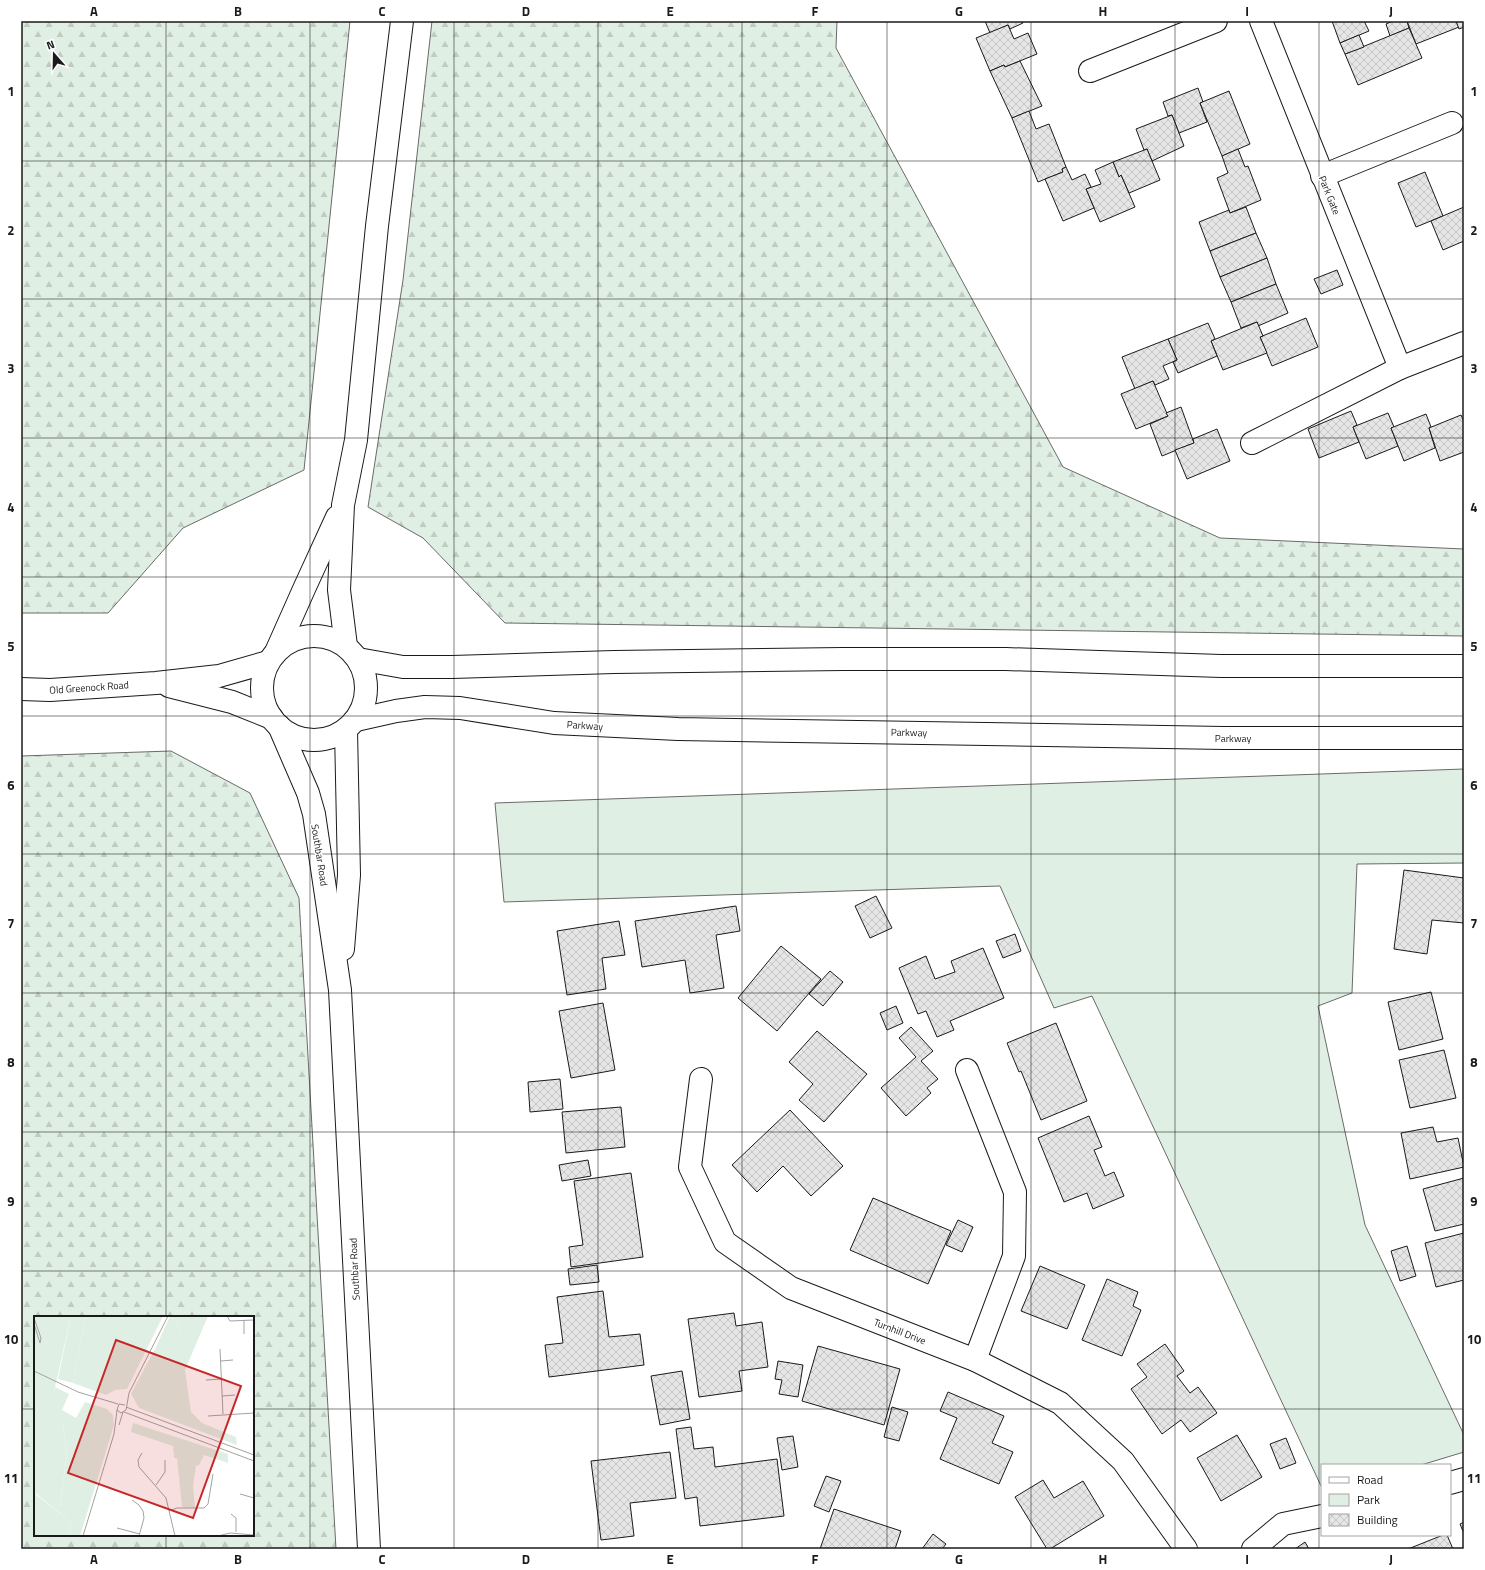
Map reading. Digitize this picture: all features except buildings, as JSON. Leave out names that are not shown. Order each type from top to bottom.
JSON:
[{"type":"street","points":[[343,505],[263,676],[262,691],[265,705],[275,722],[294,737],[312,740],[330,738],[351,725],[364,705],[367,690],[365,673],[352,652],[339,590],[343,505],[356,440],[377,226],[402,21]]},
{"type":"street","points":[[1090,71],[1216,21]]},
{"type":"street","name":"Park Gate","points":[[1261,21],[1400,368]]},
{"type":"street","points":[[1322,176],[1452,123]]},
{"type":"street","points":[[1252,443],[1400,368],[1464,343]]},
{"type":"street","points":[[272,657],[288,642],[303,637],[318,636],[333,639],[352,652],[403,667],[843,659],[1006,659],[1221,666],[1464,666]]},
{"type":"street","name":"Old Greenock Road","points":[[21,689],[50,690],[156,683],[219,676],[272,657]]},
{"type":"street","name":"Old Greenock Road","points":[[156,683],[232,702],[275,722]]},
{"type":"street","name":"Parkway","points":[[351,725],[396,711],[425,707],[460,708],[554,723],[678,729],[1224,738],[1464,738]]},
{"type":"street","name":"Southbar Road","points":[[275,722],[308,793],[314,814],[340,990],[369,1549]]},
{"type":"street","name":"Southbar Road","points":[[340,990],[349,875],[351,725]]},
{"type":"street","points":[[967,1070],[1015,1192],[1014,1256],[975,1360]]},
{"type":"street","name":"Turnhill Drive","points":[[701,1079],[690,1167],[725,1242],[791,1288],[975,1360],[1060,1403],[1123,1461],[1186,1549]]},
{"type":"street","points":[[1451,1484],[1464,1479]]},
{"type":"street","points":[[1253,1549],[1283,1524],[1321,1516]]},
{"type":"green space","points":[[21,21],[350,21],[304,470],[183,528],[108,613],[21,613]]},
{"type":"green space","points":[[432,21],[837,21],[836,48],[1063,467],[1220,538],[1464,549],[1464,636],[505,623],[423,538],[368,507],[403,280]]},
{"type":"green space","points":[[171,751],[250,793],[299,898],[336,1549],[21,1549],[21,756]]},
{"type":"green space","points":[[1464,769],[1464,863],[1357,864],[1352,993],[1318,1006],[1365,1225],[1464,1435],[1464,1452],[1424,1464],[1321,1464],[1321,1486],[1092,996],[1054,1008],[1000,886],[504,902],[495,803]]}]
